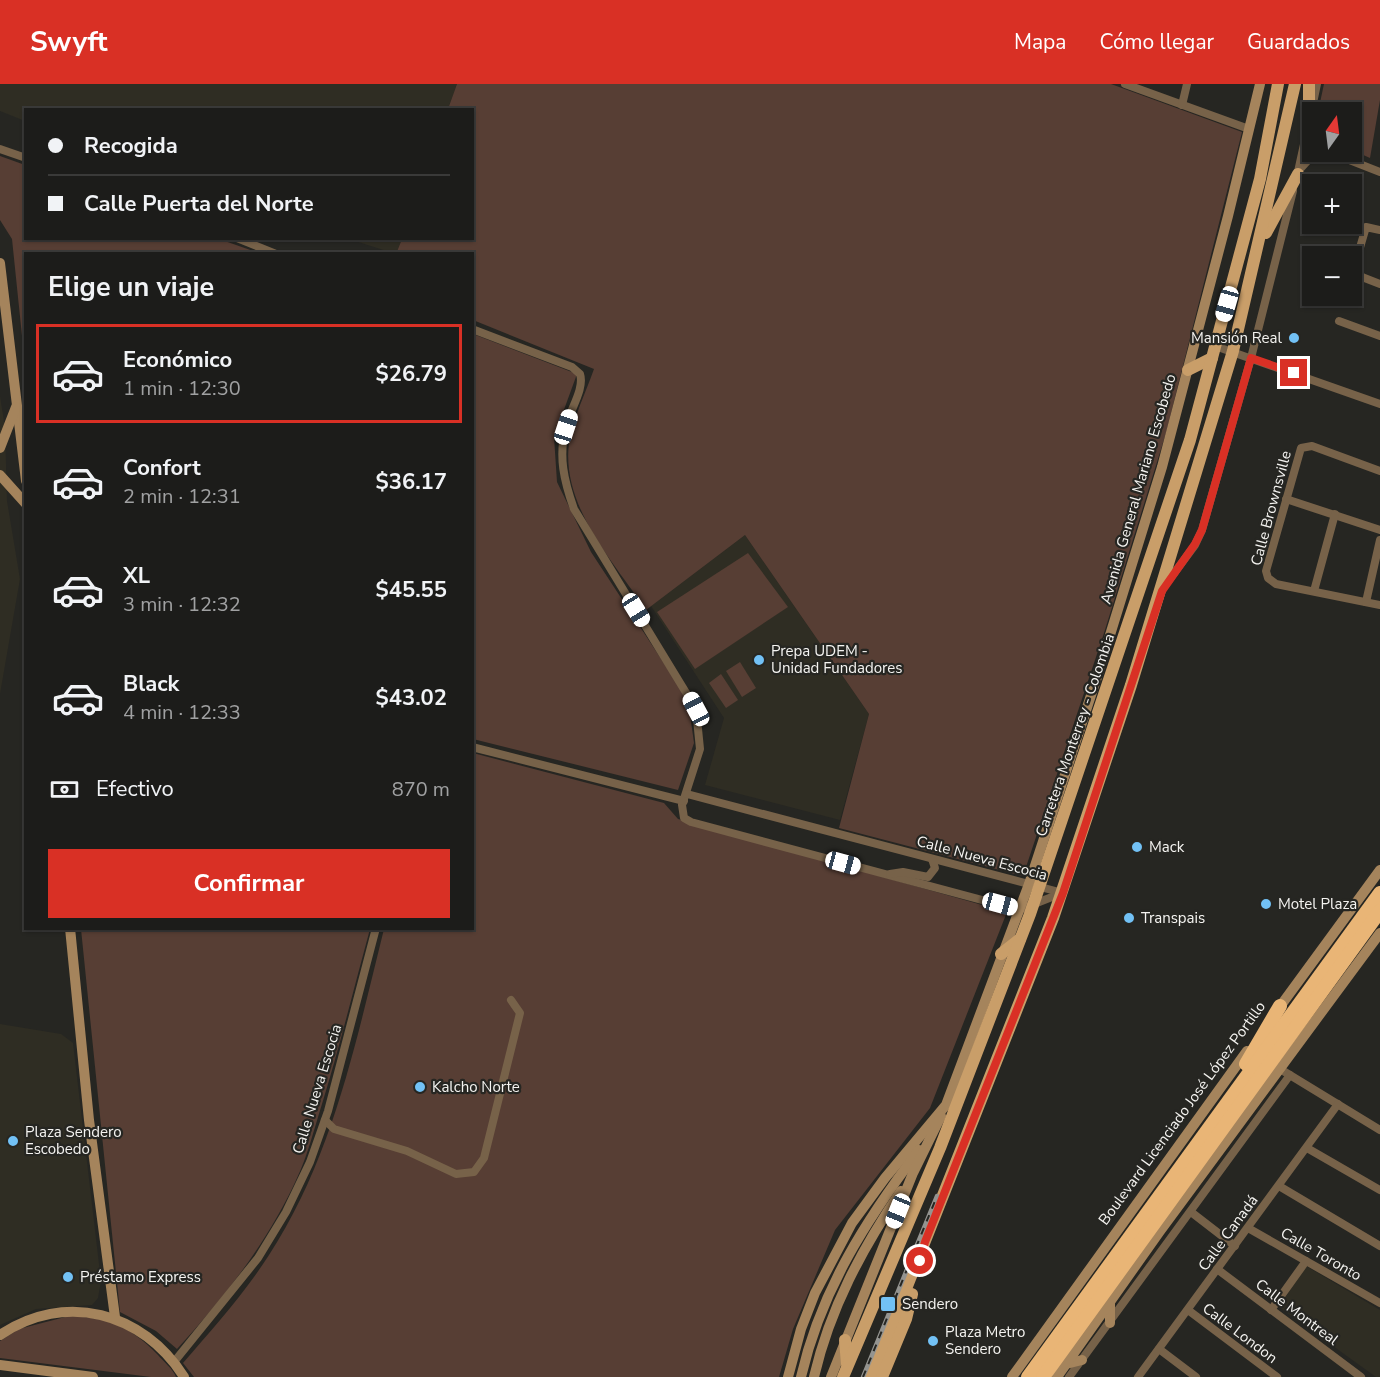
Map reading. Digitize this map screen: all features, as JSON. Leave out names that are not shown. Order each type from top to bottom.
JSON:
[{"type":"highway","name":"Boulevard Licenciado José López Portillo","points":[[1102,1283],[1230,1098],[1380,893]]},
{"type":"highway","points":[[1028,1377],[1102,1283],[1380,911]]},
{"type":"highway","points":[[1230,1098],[1242,1070],[1280,1006]]},
{"type":"highway","points":[[1043,1377],[1102,1283]]},
{"type":"main road","name":"Carretera Monterrey - Colombia","points":[[845,1375],[940,1148],[1033,904],[1034,886],[1190,440],[1260,179],[1278,84]]},
{"type":"main road","points":[[872,1377],[1063,893],[1162,591],[1233,351],[1259,247],[1295,84]]},
{"type":"main road","points":[[1309,84],[1310,102]]},
{"type":"main road","points":[[1259,247],[1298,174]]},
{"type":"main road","points":[[1188,370],[1214,352]]},
{"type":"main road","points":[[1001,954],[1020,938]]},
{"type":"main road","points":[[882,1377],[906,1319],[925,1242]]},
{"type":"main road","points":[[845,1340],[845,1375]]},
{"type":"street","points":[[1125,84],[1249,129]]},
{"type":"street","points":[[1182,105],[1187,84]]},
{"type":"street","name":"Avenida General Mariano Escobedo","points":[[788,1377],[801,1329],[815,1293],[852,1223],[885,1178],[946,1105],[1001,954],[1019,910],[1034,886],[1162,467],[1260,84]]},
{"type":"street","points":[[1314,102],[1317,84]]},
{"type":"street","points":[[0,149],[24,157]]},
{"type":"street","points":[[1162,591],[1195,544],[1202,530],[1251,358],[1302,160]]},
{"type":"street","points":[[1298,174],[1307,162]]},
{"type":"street","points":[[1354,162],[1380,172]]},
{"type":"street","points":[[1380,230],[1367,226],[1355,259],[1354,270],[1362,277],[1380,284]]},
{"type":"street","points":[[242,240],[271,252]]},
{"type":"street","points":[[0,263],[24,462]]},
{"type":"street","points":[[1339,321],[1380,336]]},
{"type":"street","points":[[474,330],[572,367],[580,374],[580,388],[563,443],[562,459],[566,488],[573,509],[696,709],[699,749],[682,810],[684,818],[691,822],[1019,910]]},
{"type":"street","points":[[1214,352],[1233,351],[1380,404]]},
{"type":"street","points":[[0,448],[18,404]]},
{"type":"street","name":"Calle Brownsville","points":[[1380,471],[1312,446],[1304,447],[1299,451],[1266,571],[1268,578],[1276,584],[1380,605]]},
{"type":"street","points":[[0,475],[24,502]]},
{"type":"street","points":[[1286,499],[1380,530]]},
{"type":"street","points":[[1314,591],[1335,514]]},
{"type":"street","points":[[1366,602],[1380,540]]},
{"type":"street","name":"Calle Nueva Escocia","points":[[474,747],[1063,893]]},
{"type":"street","points":[[886,874],[903,872],[928,877],[935,868],[932,859]]},
{"type":"street","name":"Boulevard Licenciado José López Portillo","points":[[1012,1377],[1380,870]]},
{"type":"street","name":"Calle Nueva Escocia","points":[[1019,910],[1063,893]]},
{"type":"street","points":[[70,930],[88,1109],[115,1317]]},
{"type":"street","name":"Calle Nueva Escocia","points":[[174,1362],[258,1258],[286,1212],[310,1162],[325,1120],[375,930]]},
{"type":"street","points":[[1069,1377],[1214,1180],[1380,933]]},
{"type":"street","points":[[325,1120],[334,1129],[407,1150],[456,1174],[474,1172],[484,1158],[520,1013],[511,1000]]},
{"type":"street","points":[[1285,1072],[1380,1130]]},
{"type":"street","points":[[1057,1377],[1204,1171],[1285,1072]]},
{"type":"street","name":"Calle Canadá","points":[[1138,1377],[1338,1104]]},
{"type":"street","points":[[831,1377],[913,1173],[946,1105]]},
{"type":"street","points":[[801,1377],[820,1315],[844,1261],[882,1199],[935,1129]]},
{"type":"street","points":[[1307,1148],[1380,1190]]},
{"type":"street","points":[[1204,1171],[1214,1180]]},
{"type":"street","points":[[814,1377],[828,1328],[850,1275],[874,1231],[913,1173]]},
{"type":"street","points":[[1279,1186],[1380,1246]]},
{"type":"street","points":[[1191,1212],[1235,1246]]},
{"type":"street","name":"Calle Toronto","points":[[1248,1228],[1380,1303]]},
{"type":"street","points":[[1143,1254],[1154,1263]]},
{"type":"street","points":[[1271,1310],[1306,1261]]},
{"type":"street","name":"Calle Montreal","points":[[1217,1269],[1361,1377]]},
{"type":"street","points":[[1110,1302],[1110,1323]]},
{"type":"street","name":"Calle London","points":[[1188,1310],[1276,1377]]},
{"type":"street","points":[[0,1335],[20,1323],[46,1315],[75,1312],[115,1317],[143,1334],[174,1362],[184,1377]]},
{"type":"street","points":[[1159,1349],[1196,1377]]},
{"type":"street","points":[[1066,1364],[1082,1360]]},
{"type":"street","points":[[0,1365],[93,1377]]},
{"type":"shaded area","points":[[0,84],[457,84],[448,108],[24,108],[24,121],[0,111]]},
{"type":"shaded area","points":[[457,84],[1111,84],[1242,132],[1166,433],[1104,633],[1023,876],[839,828],[869,714],[745,535],[646,610],[592,532],[573,489],[569,466],[569,443],[594,369],[474,320],[474,252],[397,252],[402,240],[474,240],[474,108],[448,108]]},
{"type":"shaded area","points":[[1324,84],[1380,84],[1380,100],[1370,158],[1362,154],[1362,102],[1320,102]]},
{"type":"shaded area","points":[[0,156],[24,165],[24,240],[222,240],[256,252],[24,252],[24,355],[12,239],[0,220]]},
{"type":"shaded area","points":[[352,240],[402,240],[397,252],[390,252]]},
{"type":"shaded area","points":[[474,334],[577,374],[554,437],[557,482],[591,552],[688,700],[694,743],[678,790],[474,739]]},
{"type":"shaded area","points":[[0,396],[5,428],[7,501],[20,579],[0,694]]},
{"type":"shaded area","name":"Prepa UDEM - Unidad Fundadores","points":[[745,535],[869,714],[840,820],[705,785],[724,718],[651,606]]},
{"type":"shaded area","points":[[748,553],[788,607],[695,669],[657,612]]},
{"type":"shaded area","points":[[740,662],[756,688],[742,697],[726,671]]},
{"type":"shaded area","points":[[721,674],[738,700],[726,708],[709,683]]},
{"type":"shaded area","points":[[474,753],[664,803],[678,819],[1007,912],[930,1108],[835,1230],[793,1329],[779,1377],[194,1377],[183,1363],[228,1310],[269,1255],[310,1178],[340,1097],[384,930],[474,930]]},
{"type":"shaded area","points":[[81,930],[370,930],[308,1151],[285,1202],[259,1247],[212,1310],[177,1349],[156,1331],[120,1312]]},
{"type":"shaded area","points":[[0,1024],[61,1034],[73,1043],[101,1281],[98,1298],[92,1305],[36,1309],[0,1325]]},
{"type":"shaded area","points":[[1306,1266],[1380,1310],[1380,1377],[1376,1377],[1279,1307]]},
{"type":"shaded area","points":[[69,1316],[96,1319],[128,1330],[148,1345],[171,1368],[176,1377],[151,1377],[0,1358],[0,1341],[19,1329]]},
{"type":"railway","points":[[863,1377],[937,1196]]},
{"type":"place","name":"Mansión Real","points":[[1294,338]]},
{"type":"place","name":"Prepa UDEM - Unidad Fundadores","points":[[759,660]]},
{"type":"place","name":"Mack","points":[[1137,847]]},
{"type":"place","name":"Motel Plaza","points":[[1266,904]]},
{"type":"place","name":"Transpais","points":[[1129,918]]},
{"type":"place","name":"Kalcho Norte","points":[[420,1087]]},
{"type":"place","name":"Plaza Sendero Escobedo","points":[[13,1141]]},
{"type":"place","name":"Préstamo Express","points":[[68,1277]]},
{"type":"place","name":"Sendero","points":[[888,1304]]},
{"type":"place","name":"Plaza Metro Sendero","points":[[933,1341]]},
{"type":"route","points":[[920,1261],[925,1242],[1063,893],[1162,591],[1195,544],[1202,530],[1251,358],[1294,373]]}]
